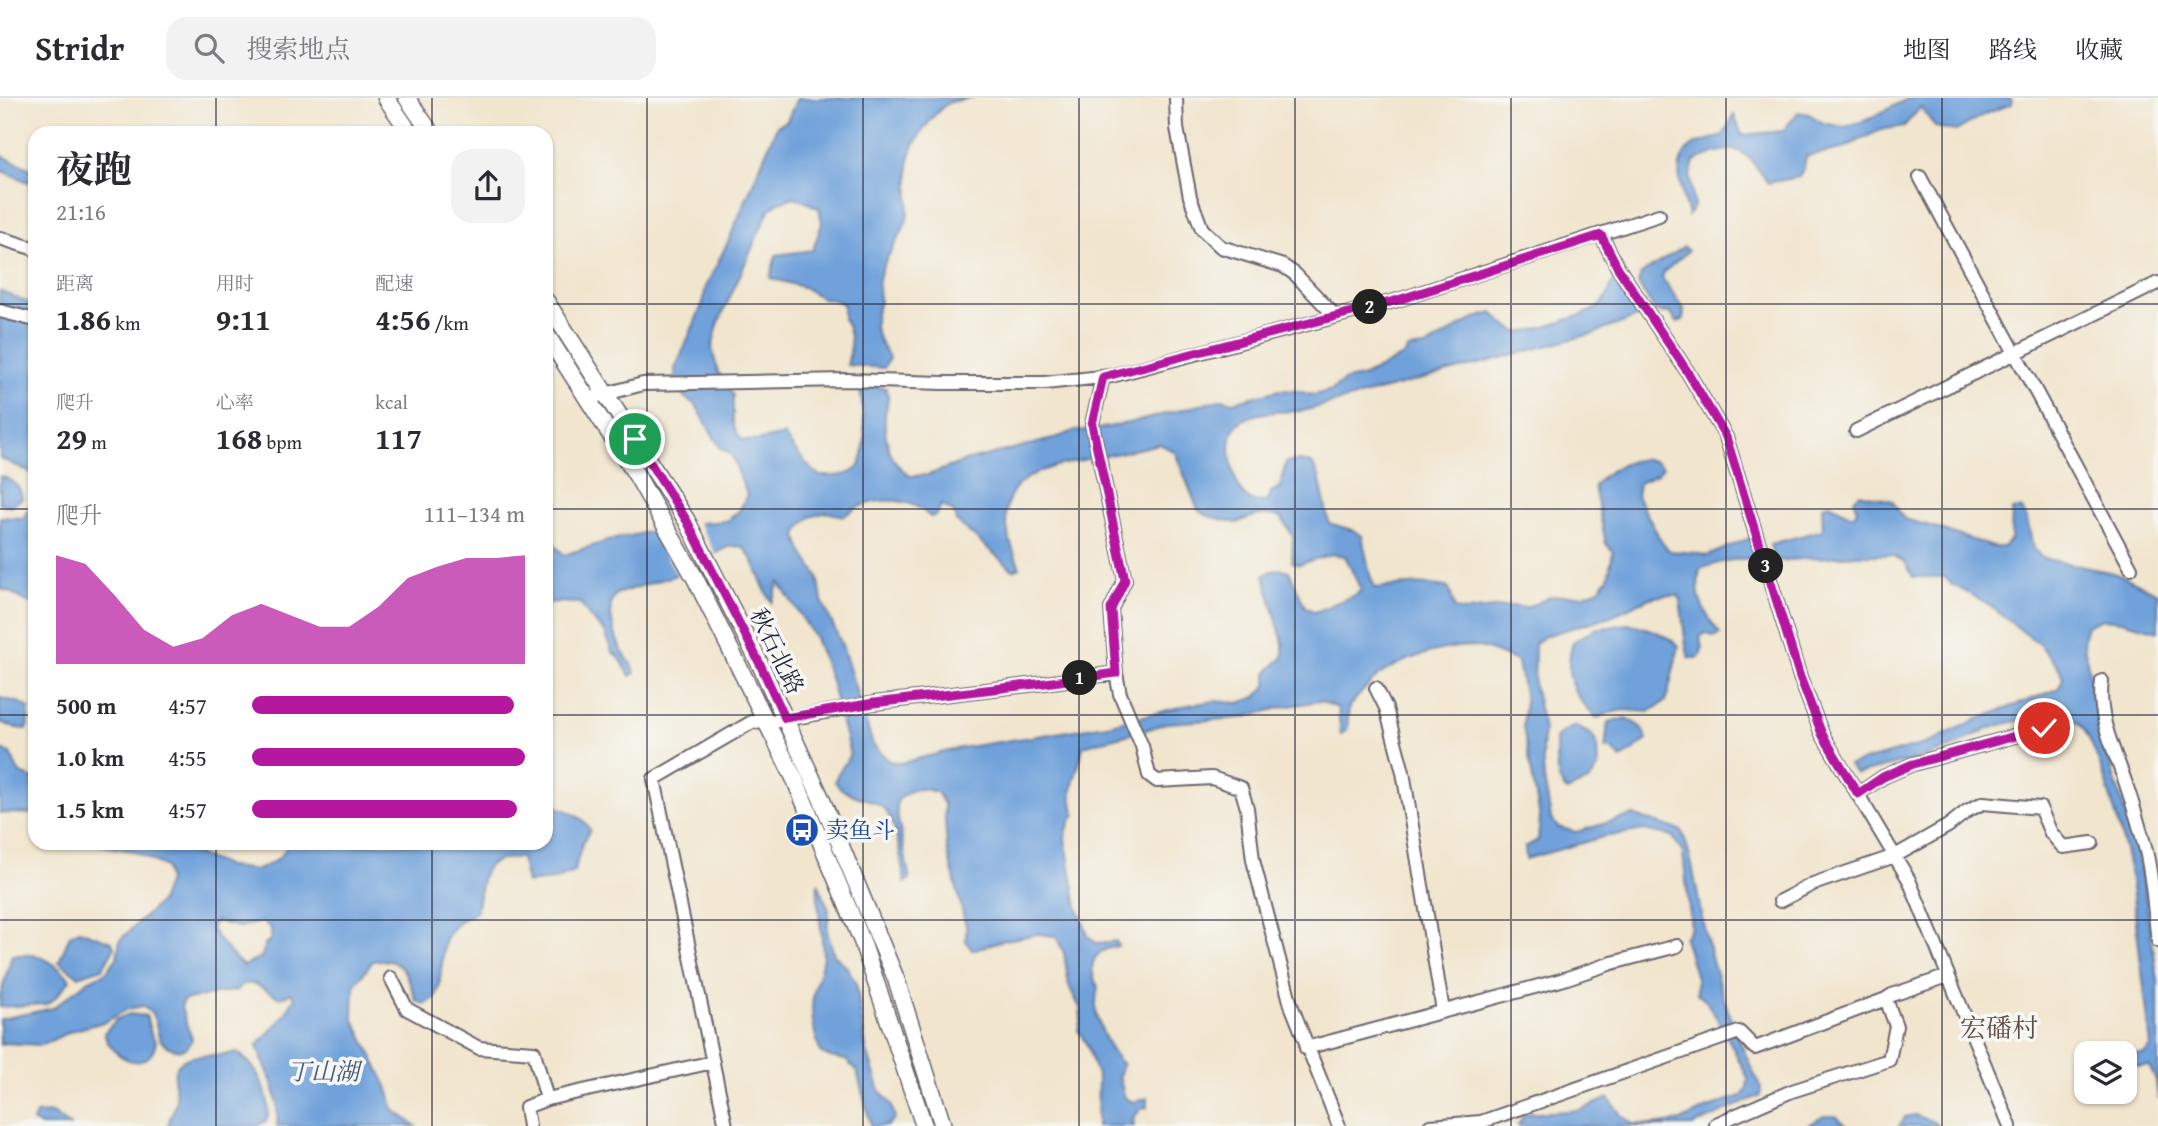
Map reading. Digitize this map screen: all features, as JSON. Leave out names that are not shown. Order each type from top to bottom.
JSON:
[{"type":"main road","points":[[386,98],[405,126]]},
{"type":"main road","points":[[407,98],[426,126]]},
{"type":"main road","name":"秋石北路","points":[[553,311],[687,521],[760,664],[821,798],[897,979],[943,1126]]},
{"type":"main road","name":"秋石北路","points":[[553,345],[637,476],[695,578],[795,780],[862,941],[924,1126]]},
{"type":"street","points":[[1177,98],[1177,128],[1190,197],[1202,229],[1221,247],[1283,266],[1335,316]]},
{"type":"street","points":[[1920,177],[2131,568]]},
{"type":"street","points":[[587,399],[643,384],[848,380],[1045,383],[1103,377],[1398,300],[1660,215]]},
{"type":"street","points":[[1601,235],[1618,268],[1687,371],[1726,437],[1800,677],[1822,734],[1909,880],[2010,1126]]},
{"type":"street","points":[[0,238],[28,247]]},
{"type":"street","points":[[1856,431],[2158,283]]},
{"type":"street","points":[[0,311],[28,318]]},
{"type":"street","points":[[1103,377],[1092,424],[1125,580],[1111,609],[1120,694],[1142,746],[1149,775],[1157,781],[1212,778],[1241,788],[1247,808],[1256,873],[1291,1005],[1339,1126]]},
{"type":"street","points":[[726,1126],[654,779],[752,722],[767,723],[874,703],[1116,673]]},
{"type":"street","points":[[2102,681],[2099,699],[2103,720],[2145,850],[2158,941]]},
{"type":"street","points":[[1376,688],[1386,708],[1404,772],[1443,1011]]},
{"type":"street","points":[[1858,794],[1883,777],[1913,764],[2044,728]]},
{"type":"street","points":[[1780,901],[1813,884],[1895,856],[1983,803],[2040,808],[2050,834],[2063,847],[2092,843]]},
{"type":"street","points":[[1306,1048],[1677,946]]},
{"type":"street","points":[[1430,1126],[1481,1122],[1739,1032],[1755,1048],[1948,976]]},
{"type":"street","points":[[391,978],[407,1009],[479,1048],[534,1052],[547,1099]]},
{"type":"street","points":[[1716,1124],[1792,1091],[1889,1060],[1896,1026],[1886,999]]},
{"type":"street","points":[[529,1126],[526,1107],[547,1099],[713,1062]]},
{"type":"water","points":[[797,98],[973,98],[952,102],[941,109],[923,131],[910,155],[908,216],[879,280],[880,302],[875,324],[878,337],[889,358],[884,368],[847,365],[850,341],[843,319],[843,304],[822,298],[803,287],[770,278],[776,255],[813,250],[822,223],[819,208],[795,197],[779,202],[769,210],[718,324],[712,348],[718,372],[733,395],[733,421],[736,432],[742,440],[756,441],[784,435],[800,457],[820,476],[850,473],[862,460],[864,429],[860,388],[886,388],[888,398],[885,415],[889,450],[897,464],[910,476],[928,475],[965,461],[1053,439],[1074,431],[1142,420],[1223,399],[1233,402],[1279,390],[1313,395],[1332,390],[1346,380],[1362,377],[1405,355],[1408,349],[1425,347],[1475,318],[1493,313],[1508,327],[1520,332],[1584,314],[1601,305],[1615,281],[1640,316],[1595,333],[1303,411],[1270,412],[1253,416],[1239,423],[1234,429],[1230,449],[1233,472],[1247,498],[1257,502],[1268,501],[1271,492],[1280,487],[1286,462],[1312,463],[1319,476],[1329,523],[1362,536],[1375,588],[1422,584],[1449,588],[1455,609],[1465,611],[1512,606],[1526,608],[1552,596],[1584,595],[1599,589],[1608,578],[1613,551],[1606,544],[1594,486],[1613,470],[1630,462],[1646,459],[1657,462],[1663,468],[1639,483],[1637,496],[1663,544],[1670,551],[1707,556],[1752,537],[1759,559],[1729,561],[1700,569],[1698,588],[1701,604],[1720,634],[1714,637],[1706,633],[1700,637],[1702,649],[1699,658],[1689,658],[1679,596],[1667,595],[1650,598],[1611,616],[1545,636],[1535,644],[1534,686],[1544,730],[1544,779],[1551,818],[1558,827],[1576,832],[1633,815],[1682,831],[1716,975],[1736,1032],[1761,1088],[1760,1096],[1692,1126],[1518,1126],[1524,1114],[1580,1110],[1609,1098],[1621,1115],[1633,1124],[1653,1125],[1681,1121],[1742,1096],[1747,1089],[1748,1078],[1724,1030],[1706,1001],[1697,994],[1696,978],[1684,938],[1691,927],[1683,853],[1672,836],[1644,830],[1603,837],[1526,859],[1525,847],[1538,840],[1540,818],[1523,726],[1525,700],[1518,662],[1496,652],[1483,648],[1459,647],[1418,656],[1394,666],[1375,679],[1349,706],[1347,731],[1341,735],[1338,708],[1320,701],[1241,718],[1166,723],[1083,746],[1072,788],[1075,814],[1065,838],[1077,906],[1089,937],[1096,943],[1116,941],[1118,946],[1103,951],[1092,965],[1098,987],[1097,1015],[1111,1049],[1123,1064],[1119,1076],[1125,1098],[1133,1102],[1147,1098],[1147,1107],[1141,1109],[1133,1118],[1134,1126],[1097,1126],[1098,1079],[1087,1045],[1078,1030],[1080,1008],[1069,986],[1064,953],[1056,936],[1038,934],[972,950],[966,941],[966,926],[947,849],[944,804],[937,792],[916,789],[897,801],[897,814],[910,880],[905,883],[896,835],[885,810],[880,805],[845,791],[835,781],[850,754],[831,681],[815,638],[779,582],[772,602],[752,559],[742,546],[728,547],[673,576],[616,594],[611,604],[612,623],[621,650],[634,669],[635,673],[630,676],[619,657],[612,652],[605,632],[580,603],[553,602],[553,543],[564,555],[607,541],[652,531],[726,521],[740,510],[747,495],[731,454],[720,448],[696,405],[685,398],[677,387],[675,369],[703,303],[706,286],[728,242],[777,126],[787,121]],"holes":[[[1160,444],[1175,452],[1198,510],[1208,516],[1237,523],[1259,516],[1281,517],[1293,536],[1292,562],[1300,564],[1332,554],[1345,556],[1361,590],[1315,612],[1305,607],[1289,571],[1282,569],[1264,575],[1283,643],[1283,657],[1267,672],[1267,685],[1256,697],[1239,703],[1215,701],[1188,705],[1107,725],[960,748],[901,763],[889,761],[873,745],[842,645],[822,601],[818,576],[802,551],[797,537],[799,529],[810,517],[826,512],[844,516],[864,505],[888,501],[911,504],[930,517],[937,515],[941,505],[954,512],[956,521],[1013,570],[1020,567],[1009,538],[1006,515],[1010,497],[1019,484],[1034,474],[1053,467]]]},
{"type":"water","points":[[1909,98],[2011,98],[2012,104],[1985,114],[1956,131],[1935,127],[1921,107],[1904,126],[1880,130],[1842,149],[1806,156],[1799,177],[1768,183],[1744,154],[1730,150],[1720,151],[1694,161],[1690,177],[1694,206],[1688,216],[1681,189],[1681,162],[1694,145],[1723,136],[1734,115],[1742,135],[1783,131],[1798,112],[1809,114],[1823,123],[1845,127],[1869,119]]},
{"type":"water","points":[[0,155],[28,168],[28,182],[0,170]]},
{"type":"water","points":[[1684,247],[1688,251],[1664,272],[1662,278],[1684,309],[1683,320],[1677,322],[1670,313],[1656,312],[1638,284],[1641,274]]},
{"type":"water","points":[[0,291],[28,302],[28,472],[0,458]]},
{"type":"water","points":[[0,476],[15,484],[21,494],[22,498],[12,506],[0,504]]},
{"type":"water","points":[[1860,493],[1892,501],[1904,519],[1993,547],[2003,547],[2011,539],[2012,510],[2022,509],[2033,548],[2042,558],[2118,574],[2158,593],[2158,631],[2103,619],[2086,626],[2083,640],[2114,777],[2137,848],[2145,892],[2158,981],[2158,1100],[2156,1080],[2149,1066],[2137,1066],[2137,1054],[2144,1054],[2151,1046],[2131,880],[2124,846],[2095,751],[2079,724],[2060,717],[2020,721],[1986,730],[1948,749],[1902,763],[1855,774],[1849,765],[1928,743],[1973,721],[2058,689],[2063,678],[2059,668],[2040,645],[1985,602],[1951,584],[1945,577],[1913,577],[1905,562],[1891,555],[1775,561],[1770,544],[1823,530],[1822,506],[1830,504],[1852,516],[1857,511],[1854,500]]},
{"type":"water","points":[[28,510],[28,602],[0,589],[0,517],[23,518]]},
{"type":"water","points":[[1628,624],[1655,631],[1679,646],[1666,701],[1649,712],[1623,710],[1597,718],[1581,702],[1572,684],[1569,664],[1573,642],[1595,629]]},
{"type":"water","points":[[0,698],[28,707],[27,729],[0,722]]},
{"type":"water","points":[[1626,718],[1642,729],[1647,740],[1621,759],[1612,749],[1605,749],[1608,722]]},
{"type":"water","points":[[1575,726],[1592,735],[1597,744],[1598,768],[1590,780],[1567,791],[1558,773],[1556,738]]},
{"type":"water","points":[[0,750],[10,753],[19,772],[28,776],[28,814],[0,813]]},
{"type":"water","name":"丁山湖","points":[[553,805],[577,816],[590,830],[582,844],[574,872],[554,880],[527,883],[521,858],[497,861],[490,865],[482,879],[476,912],[458,922],[445,938],[439,987],[435,998],[425,1004],[416,1001],[407,976],[391,961],[373,961],[354,986],[353,1018],[387,1086],[394,1110],[416,1126],[277,1126],[275,1093],[257,1046],[283,1017],[295,998],[291,993],[280,998],[255,984],[243,984],[237,990],[183,1000],[181,1008],[192,1039],[183,1049],[168,1047],[163,1043],[152,1014],[143,1006],[128,1009],[107,1021],[71,1031],[42,1045],[0,1045],[0,1019],[53,1008],[89,980],[105,973],[117,958],[120,940],[160,902],[168,881],[166,867],[128,850],[186,850],[230,867],[258,870],[275,861],[285,851],[553,850]],"holes":[[[215,921],[239,927],[263,922],[271,928],[271,939],[265,945],[262,956],[244,966],[211,928]]]},
{"type":"water","points":[[818,883],[829,910],[827,931],[834,955],[846,966],[856,983],[866,1048],[880,1091],[891,1104],[895,1118],[887,1126],[871,1126],[857,1071],[846,1060],[820,1052],[812,1012],[823,955]]},
{"type":"water","points":[[79,930],[112,942],[114,948],[103,968],[78,976],[59,962],[70,935]]},
{"type":"water","points":[[12,955],[41,957],[60,969],[70,980],[47,1004],[0,1007],[0,997]]},
{"type":"water","points":[[129,1014],[146,1016],[156,1042],[152,1053],[146,1059],[138,1061],[122,1057],[108,1042],[104,1033],[117,1019]]},
{"type":"water","points":[[236,1052],[250,1064],[261,1082],[268,1101],[267,1120],[257,1126],[168,1126],[176,1103],[174,1077],[182,1061],[198,1056]]},
{"type":"water","points":[[2074,1067],[2073,1082],[2070,1068]]},
{"type":"water","points":[[53,1113],[71,1126],[41,1126],[33,1121],[36,1114]]},
{"type":"water","points":[[1915,1115],[1938,1126],[1899,1126],[1905,1117]]},
{"type":"water","points":[[1824,1116],[1836,1116],[1847,1126],[1807,1126]]},
{"type":"pier","points":[[697,520],[717,556],[678,577],[654,532],[682,522]]},
{"type":"place","name":"卖鱼斗","points":[[802,830]]},
{"type":"district","name":"宏磻村","points":[[1999,1028]]},
{"type":"route","points":[[635,439],[687,521],[785,718],[874,703],[1116,673],[1111,609],[1125,580],[1092,424],[1103,377],[1398,300],[1601,235],[1618,268],[1687,371],[1726,437],[1800,677],[1822,734],[1858,794],[1883,777],[1913,764],[2044,728]]}]
